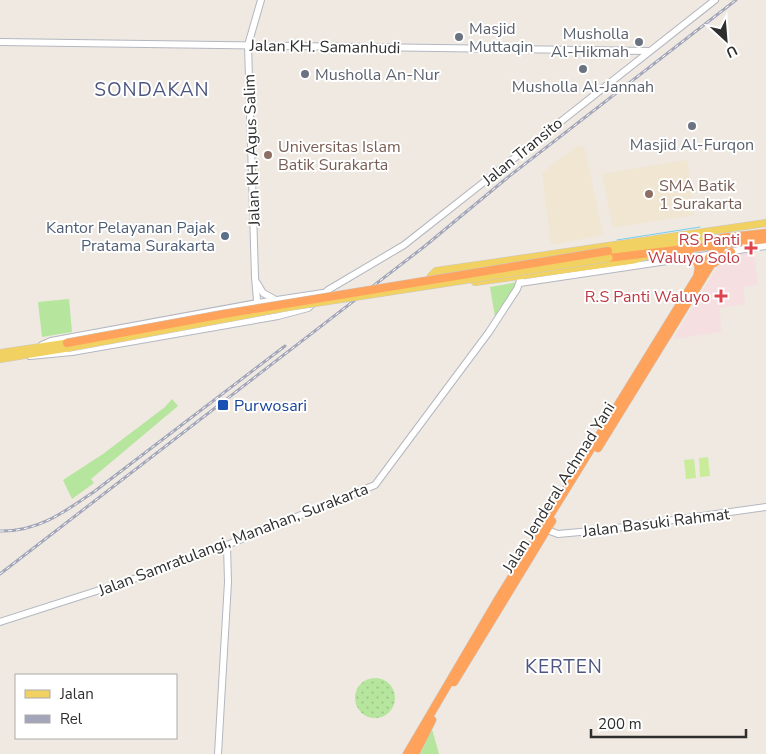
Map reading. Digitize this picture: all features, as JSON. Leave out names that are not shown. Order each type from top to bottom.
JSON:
[{"type":"highway","points":[[719,246],[766,233]]},
{"type":"highway","points":[[67,345],[224,314],[609,254],[652,254],[766,239]]},
{"type":"highway","name":"Jalan Jenderal Achmad Yani","points":[[678,312],[709,268],[719,246]]},
{"type":"highway","name":"Jalan Jenderal Achmad Yani","points":[[407,754],[528,555],[550,531],[678,312],[695,279],[719,246]]},
{"type":"highway","points":[[678,250],[694,258],[699,268],[695,279]]},
{"type":"highway","points":[[709,268],[722,256],[731,252]]},
{"type":"highway","name":"Jalan Jenderal Achmad Yani","points":[[415,754],[429,725],[528,555]]},
{"type":"main road","name":"Jalan KH. Agus Salim","points":[[259,319],[255,280],[248,45],[261,0]]},
{"type":"main road","name":"Jalan Transito","points":[[323,293],[404,245],[715,0]]},
{"type":"main road","name":"Jalan KH. Samanhudi","points":[[0,42],[649,51]]},
{"type":"main road","points":[[652,254],[634,260],[440,287],[435,285],[431,277],[436,271],[766,223]]},
{"type":"main road","points":[[522,275],[519,284],[694,258],[719,246]]},
{"type":"main road","points":[[609,254],[719,246],[731,252],[766,246]]},
{"type":"main road","points":[[255,280],[263,293],[276,300]]},
{"type":"main road","name":"Jalan Samratulangi, Manahan, Surakarta","points":[[0,622],[111,587],[227,545],[369,488],[379,481],[454,382],[519,284]]},
{"type":"main road","points":[[39,346],[51,341],[257,303],[323,293]]},
{"type":"main road","points":[[19,356],[72,352],[300,311],[312,305],[323,293]]},
{"type":"main road","points":[[310,295],[314,300],[312,305]]},
{"type":"main road","points":[[0,353],[39,346],[67,345]]},
{"type":"main road","points":[[0,360],[67,345]]},
{"type":"main road","name":"Jalan Basuki Rahmat","points":[[550,531],[766,507]]},
{"type":"main road","points":[[218,754],[228,582],[227,545]]},
{"type":"shaded area","points":[[579,145],[585,149],[603,235],[551,245],[542,173]]},
{"type":"shaded area","name":"SMA Batik 1 Surakarta","points":[[687,160],[694,215],[613,228],[602,174]]},
{"type":"shaded area","name":"R.S Panti Waluyo","points":[[754,252],[758,285],[743,287],[745,304],[720,308],[721,332],[673,339],[724,256]]},
{"type":"green space","points":[[518,282],[495,317],[490,287]]},
{"type":"green space","points":[[69,299],[72,332],[42,337],[38,302]]},
{"type":"green space","points":[[172,399],[178,406],[91,479],[94,483],[72,499],[63,480],[103,454],[165,407]]},
{"type":"green space","points":[[708,457],[710,476],[700,477],[699,458]]},
{"type":"green space","points":[[694,459],[696,478],[686,479],[684,460]]},
{"type":"green space","points":[[375,678],[389,684],[395,698],[389,712],[375,718],[361,712],[355,698],[361,684]]},
{"type":"green space","points":[[432,729],[439,754],[420,754]]},
{"type":"waterway","points":[[617,240],[700,227]]},
{"type":"railway","points":[[0,574],[425,246],[507,178],[736,0]]},
{"type":"railway","points":[[0,531],[27,528],[39,524],[73,506],[285,346]]},
{"type":"place","name":"Masjid Muttaqin","points":[[459,37]]},
{"type":"place","name":"Musholla Al-Hikmah","points":[[639,42]]},
{"type":"place","name":"Musholla Al-Jannah","points":[[583,69]]},
{"type":"place","name":"Musholla An-Nur","points":[[305,74]]},
{"type":"place","name":"Masjid Al-Furqon","points":[[692,126]]},
{"type":"place","name":"Universitas Islam Batik Surakarta","points":[[268,155]]},
{"type":"place","name":"SMA Batik 1 Surakarta","points":[[649,194]]},
{"type":"place","name":"Kantor Pelayanan Pajak Pratama Surakarta","points":[[225,236]]},
{"type":"place","name":"RS Panti Waluyo Solo","points":[[751,248]]},
{"type":"place","name":"R.S Panti Waluyo","points":[[721,296]]},
{"type":"place","name":"Purwosari","points":[[223,405]]},
{"type":"district","name":"SONDAKAN","points":[[152,89]]},
{"type":"district","name":"KERTEN","points":[[564,666]]}]
